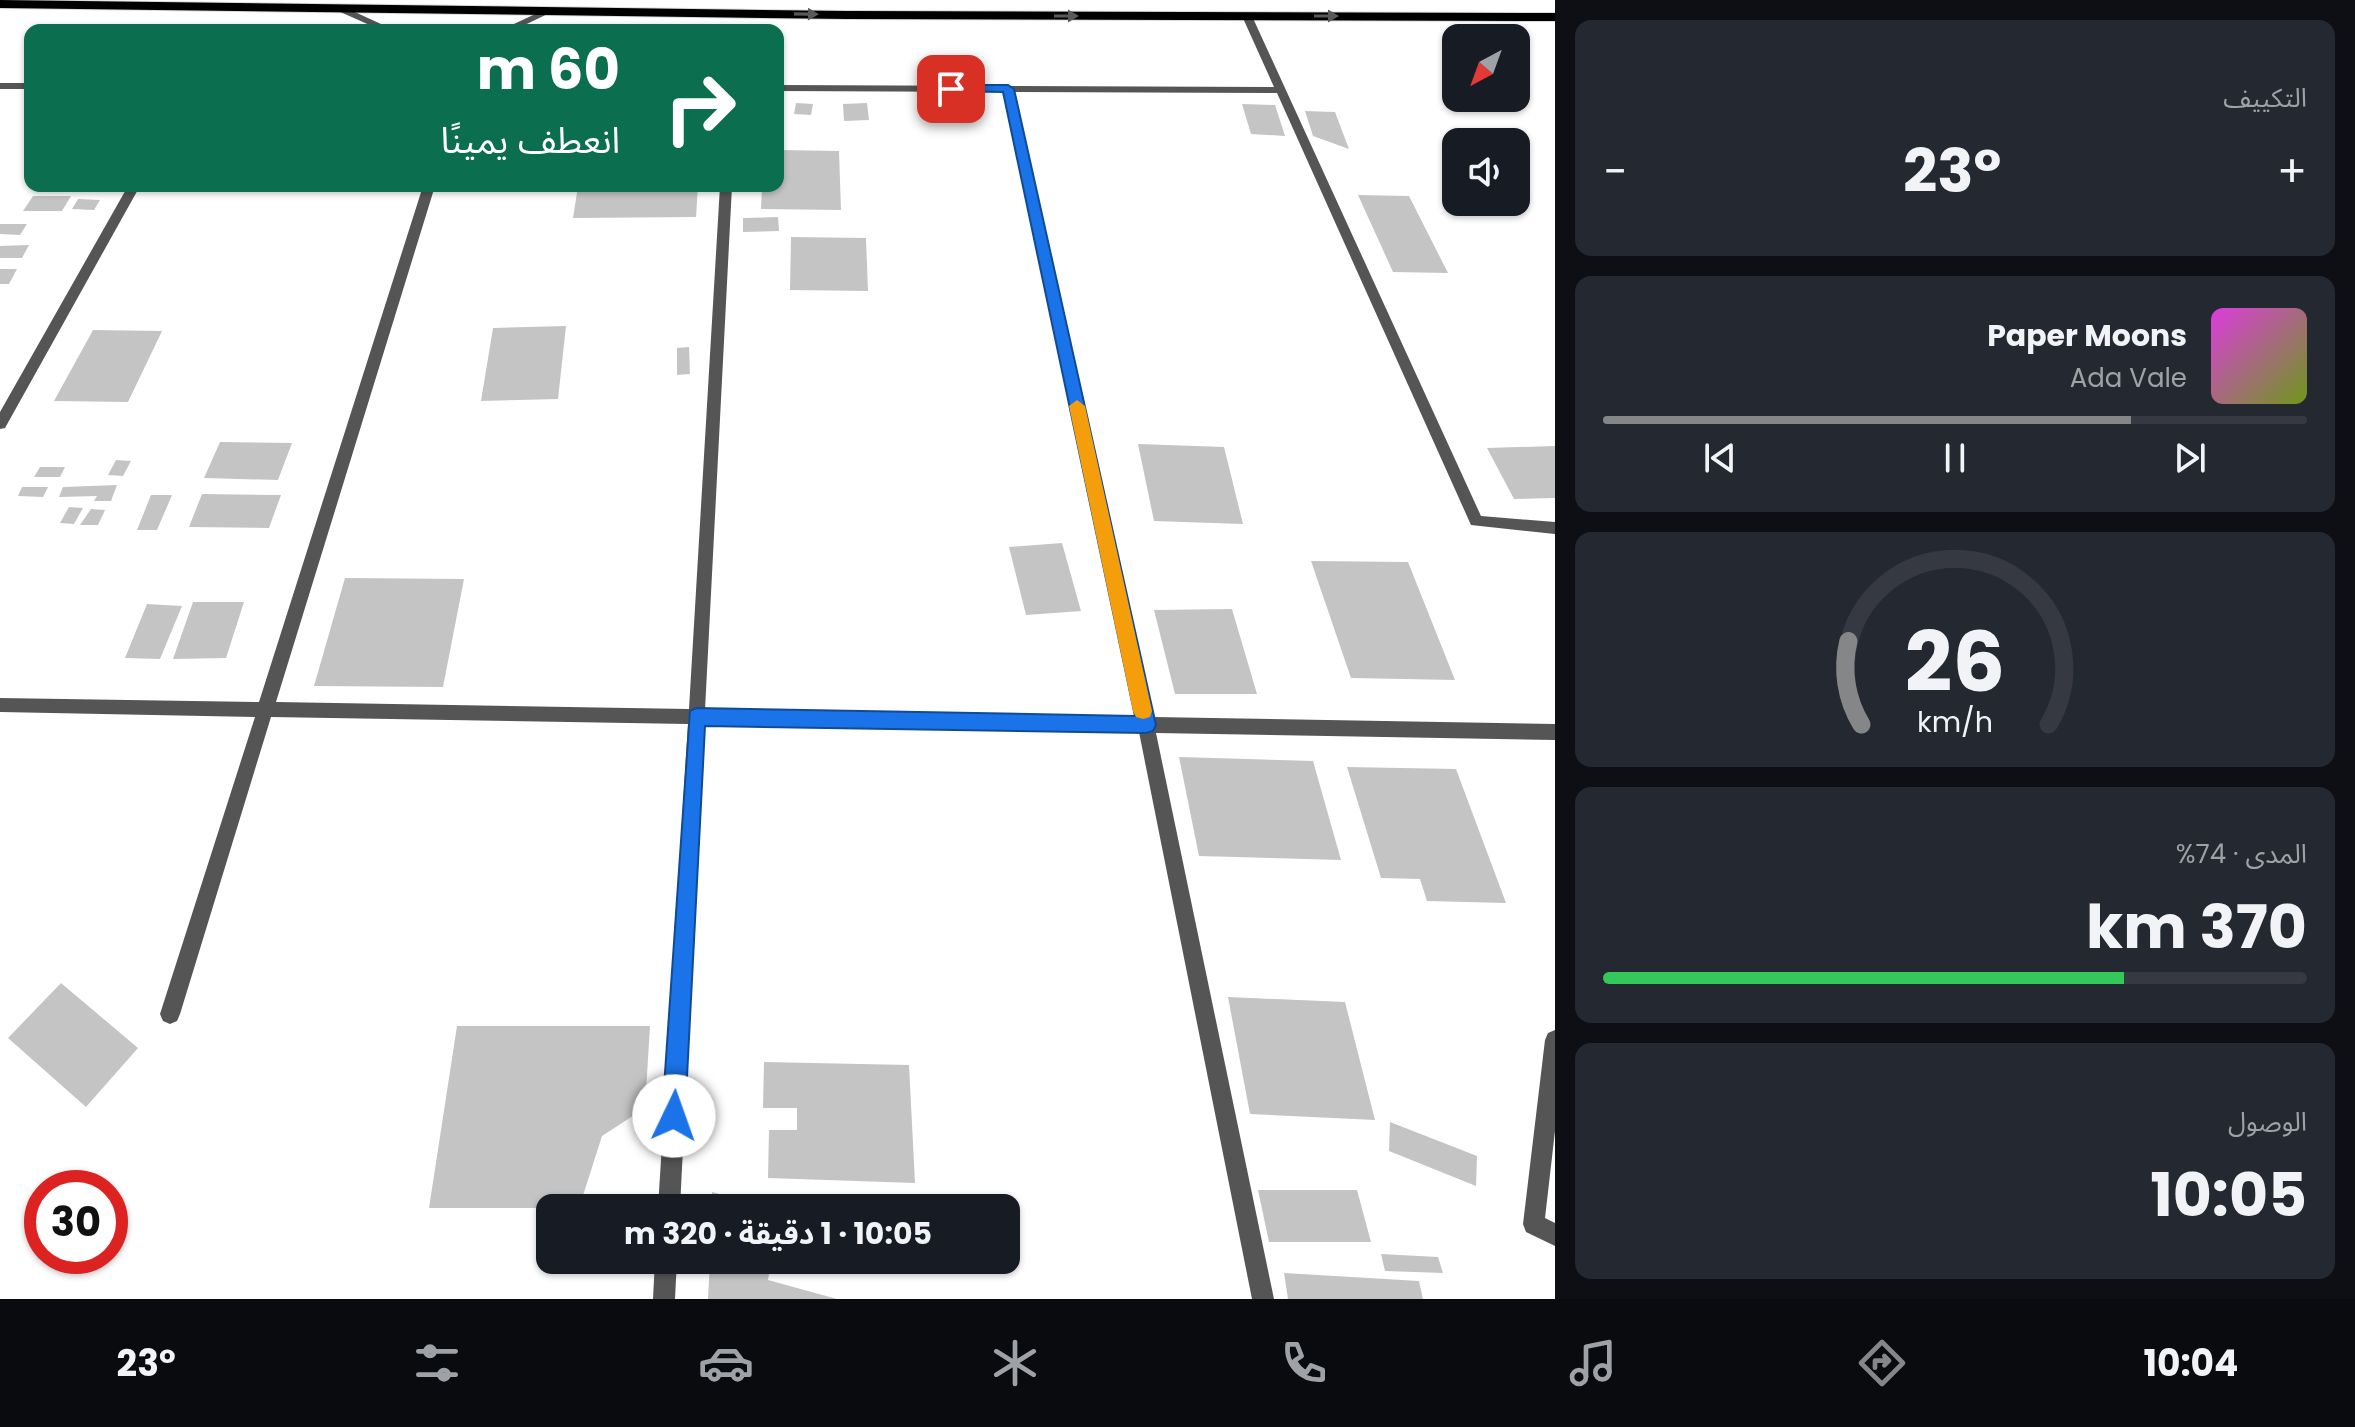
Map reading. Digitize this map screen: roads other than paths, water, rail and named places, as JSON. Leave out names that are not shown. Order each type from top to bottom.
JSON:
[{"type":"highway","points":[[0,4],[549,11],[1555,17]]},
{"type":"street","points":[[341,9],[375,24]]},
{"type":"street","points":[[520,24],[549,11]]},
{"type":"street","points":[[1247,16],[1476,521],[1555,528]]},
{"type":"street","points":[[0,86],[24,86]]},
{"type":"street","points":[[784,88],[1281,90]]},
{"type":"street","points":[[1008,89],[1146,725],[1263,1299]]},
{"type":"street","points":[[0,424],[131,192]]},
{"type":"street","points":[[170,1014],[427,192]]},
{"type":"street","points":[[670,1194],[726,192]]},
{"type":"street","points":[[0,705],[1555,732]]},
{"type":"street","points":[[1555,1040],[1534,1224],[1555,1235]]},
{"type":"street","points":[[664,1299],[665,1274]]}]
